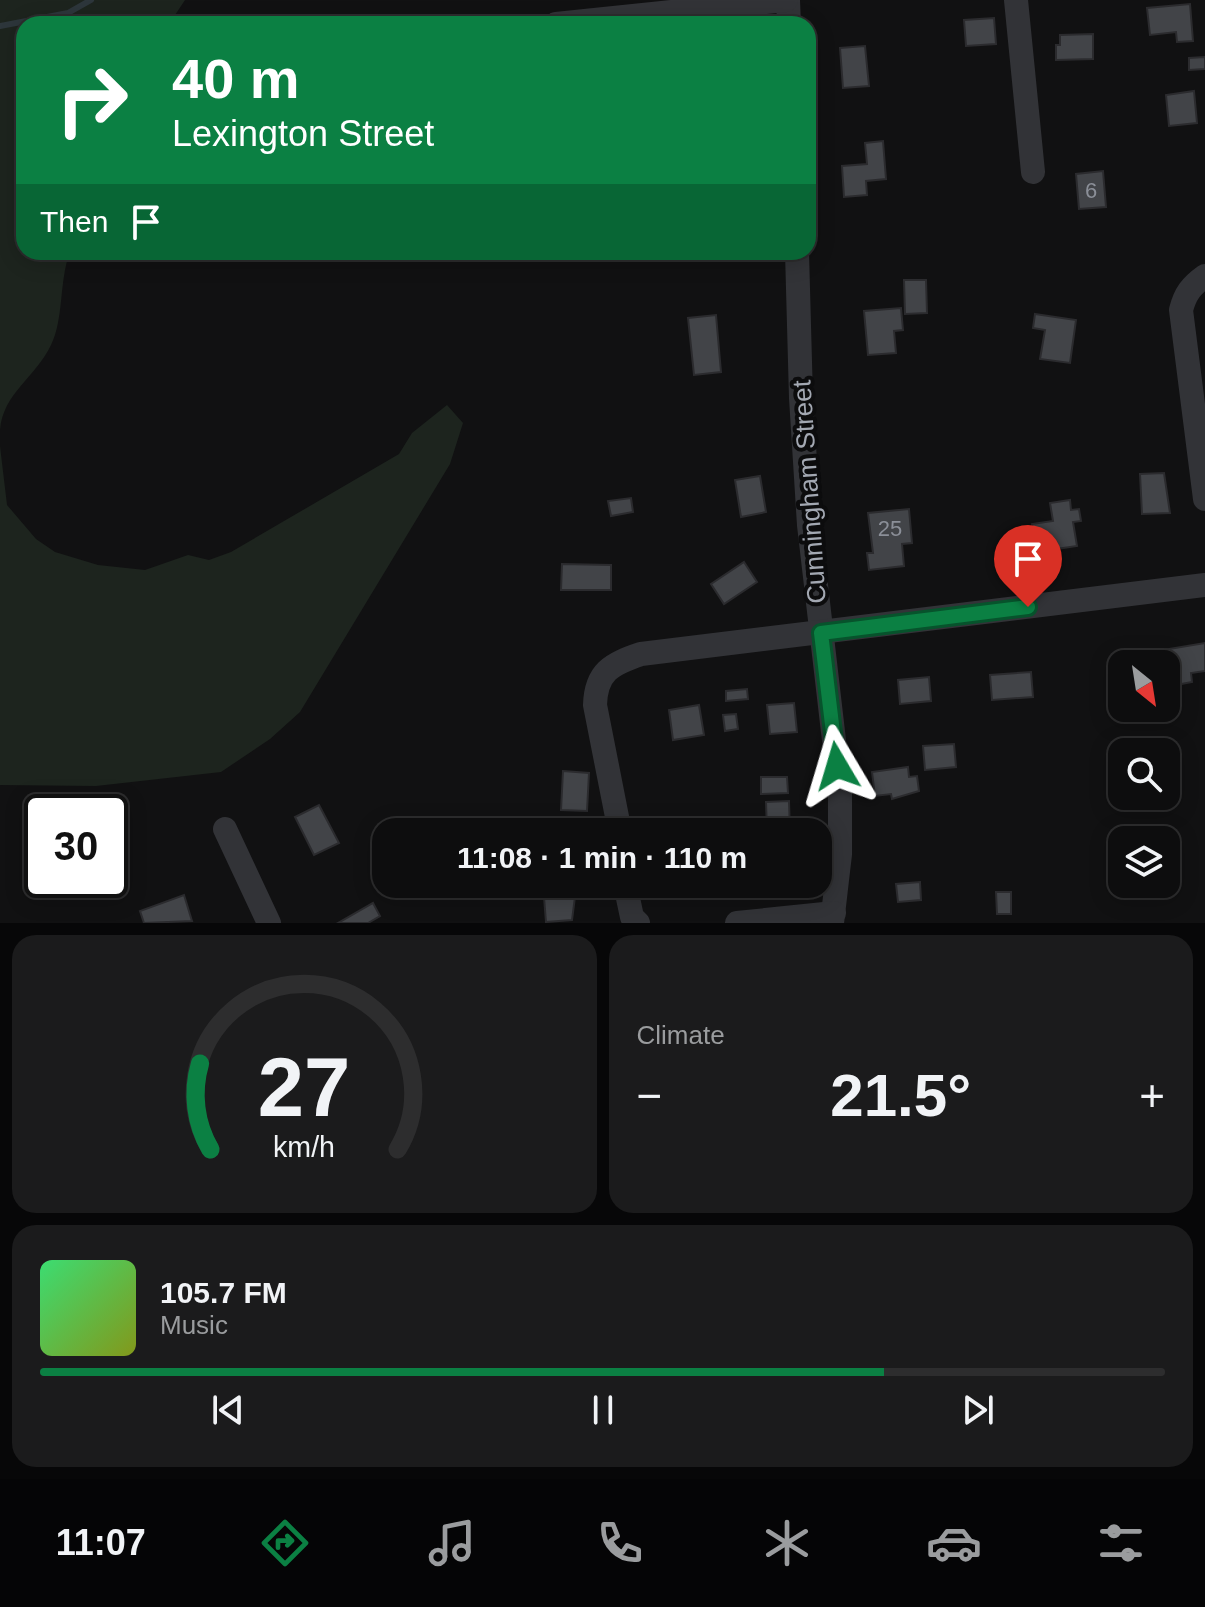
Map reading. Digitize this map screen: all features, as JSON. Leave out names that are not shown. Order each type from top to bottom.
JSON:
[{"type":"street","points":[[633,16],[787,0]]},
{"type":"street","points":[[1016,0],[1033,172]]},
{"type":"street","name":"Cunningham Street","points":[[797,260],[804,446],[821,633],[840,792],[840,854],[833,918]]},
{"type":"street","points":[[1199,280],[1184,297],[1181,310],[1205,499]]},
{"type":"street","points":[[617,818],[595,705],[596,686],[607,670],[621,661],[641,654],[1205,585]]},
{"type":"street","points":[[225,829],[269,923]]},
{"type":"street","points":[[628,898],[632,917],[638,923]]},
{"type":"street","points":[[737,923],[833,918]]},
{"type":"shaded area","points":[[0,0],[185,0],[174,16],[16,16],[16,260],[68,260],[55,335],[45,356],[7,406],[0,430]]},
{"type":"shaded area","points":[[447,405],[463,423],[450,464],[300,712],[270,739],[221,772],[96,786],[0,785],[0,446],[7,505],[36,539],[55,552],[98,565],[145,570],[188,555],[209,560],[231,552],[399,454],[412,433]]},
{"type":"building","points":[[1190,4],[1193,41],[1177,42],[1176,32],[1150,35],[1147,8]]},
{"type":"building","points":[[994,18],[996,44],[966,46],[964,20]]},
{"type":"building","points":[[1093,34],[1093,59],[1056,60],[1060,35]]},
{"type":"building","points":[[865,46],[869,86],[843,88],[840,48]]},
{"type":"building","points":[[1205,57],[1205,69],[1189,70],[1189,58]]},
{"type":"building","points":[[1194,91],[1197,123],[1169,126],[1166,95]]},
{"type":"building","points":[[883,141],[886,179],[866,181],[867,195],[844,197],[842,166],[867,164],[865,143]]},
{"type":"building","points":[[1103,171],[1106,207],[1079,209],[1076,174]]},
{"type":"building","points":[[904,280],[926,280],[927,313],[905,314]]},
{"type":"building","points":[[901,308],[903,330],[894,331],[896,353],[868,355],[864,311]]},
{"type":"building","points":[[1035,314],[1076,320],[1070,363],[1040,359],[1045,330],[1033,328]]},
{"type":"building","points":[[716,315],[721,372],[694,375],[688,318]]},
{"type":"building","points":[[1164,473],[1170,513],[1142,514],[1140,474]]},
{"type":"building","points":[[760,476],[766,512],[741,517],[735,480]]},
{"type":"building","points":[[631,498],[633,512],[611,516],[608,501]]},
{"type":"building","points":[[1070,500],[1071,510],[1079,509],[1081,521],[1073,522],[1077,546],[1036,552],[1032,524],[1053,521],[1050,503]]},
{"type":"building","points":[[909,509],[912,543],[902,544],[904,566],[869,570],[867,553],[873,553],[868,513]]},
{"type":"building","points":[[744,562],[757,582],[724,604],[711,584]]},
{"type":"building","points":[[562,564],[611,565],[611,590],[561,590]]},
{"type":"building","points":[[1205,643],[1205,671],[1191,673],[1192,682],[1180,684],[1180,650],[1163,650]]},
{"type":"building","points":[[1031,672],[1033,697],[992,700],[990,675]]},
{"type":"building","points":[[929,677],[931,701],[900,704],[898,680]]},
{"type":"building","points":[[747,689],[748,699],[726,701],[726,691]]},
{"type":"building","points":[[794,703],[797,732],[770,734],[767,705]]},
{"type":"building","points":[[699,705],[704,735],[673,740],[669,710]]},
{"type":"building","points":[[736,714],[738,729],[725,731],[723,715]]},
{"type":"building","points":[[954,744],[956,767],[925,770],[923,746]]},
{"type":"building","points":[[908,767],[909,777],[917,776],[919,791],[892,799],[891,794],[875,796],[872,772]]},
{"type":"building","points":[[563,771],[589,773],[587,811],[561,810]]},
{"type":"building","points":[[761,777],[787,777],[788,793],[761,794]]},
{"type":"building","points":[[789,801],[790,818],[767,818],[766,802]]},
{"type":"building","points":[[319,805],[339,843],[314,855],[295,817]]},
{"type":"building","points":[[920,882],[921,900],[898,902],[896,884]]},
{"type":"building","points":[[996,892],[1011,892],[1011,914],[997,914]]},
{"type":"building","points":[[184,895],[192,921],[144,923],[140,911]]},
{"type":"building","points":[[544,898],[575,898],[572,920],[546,922]]},
{"type":"building","points":[[373,903],[380,916],[368,923],[338,923]]},
{"type":"waterway","points":[[52,16],[68,13],[91,0]]},
{"type":"waterway","points":[[0,26],[16,23]]},
{"type":"route","points":[[837,766],[821,633],[1028,607]]}]
